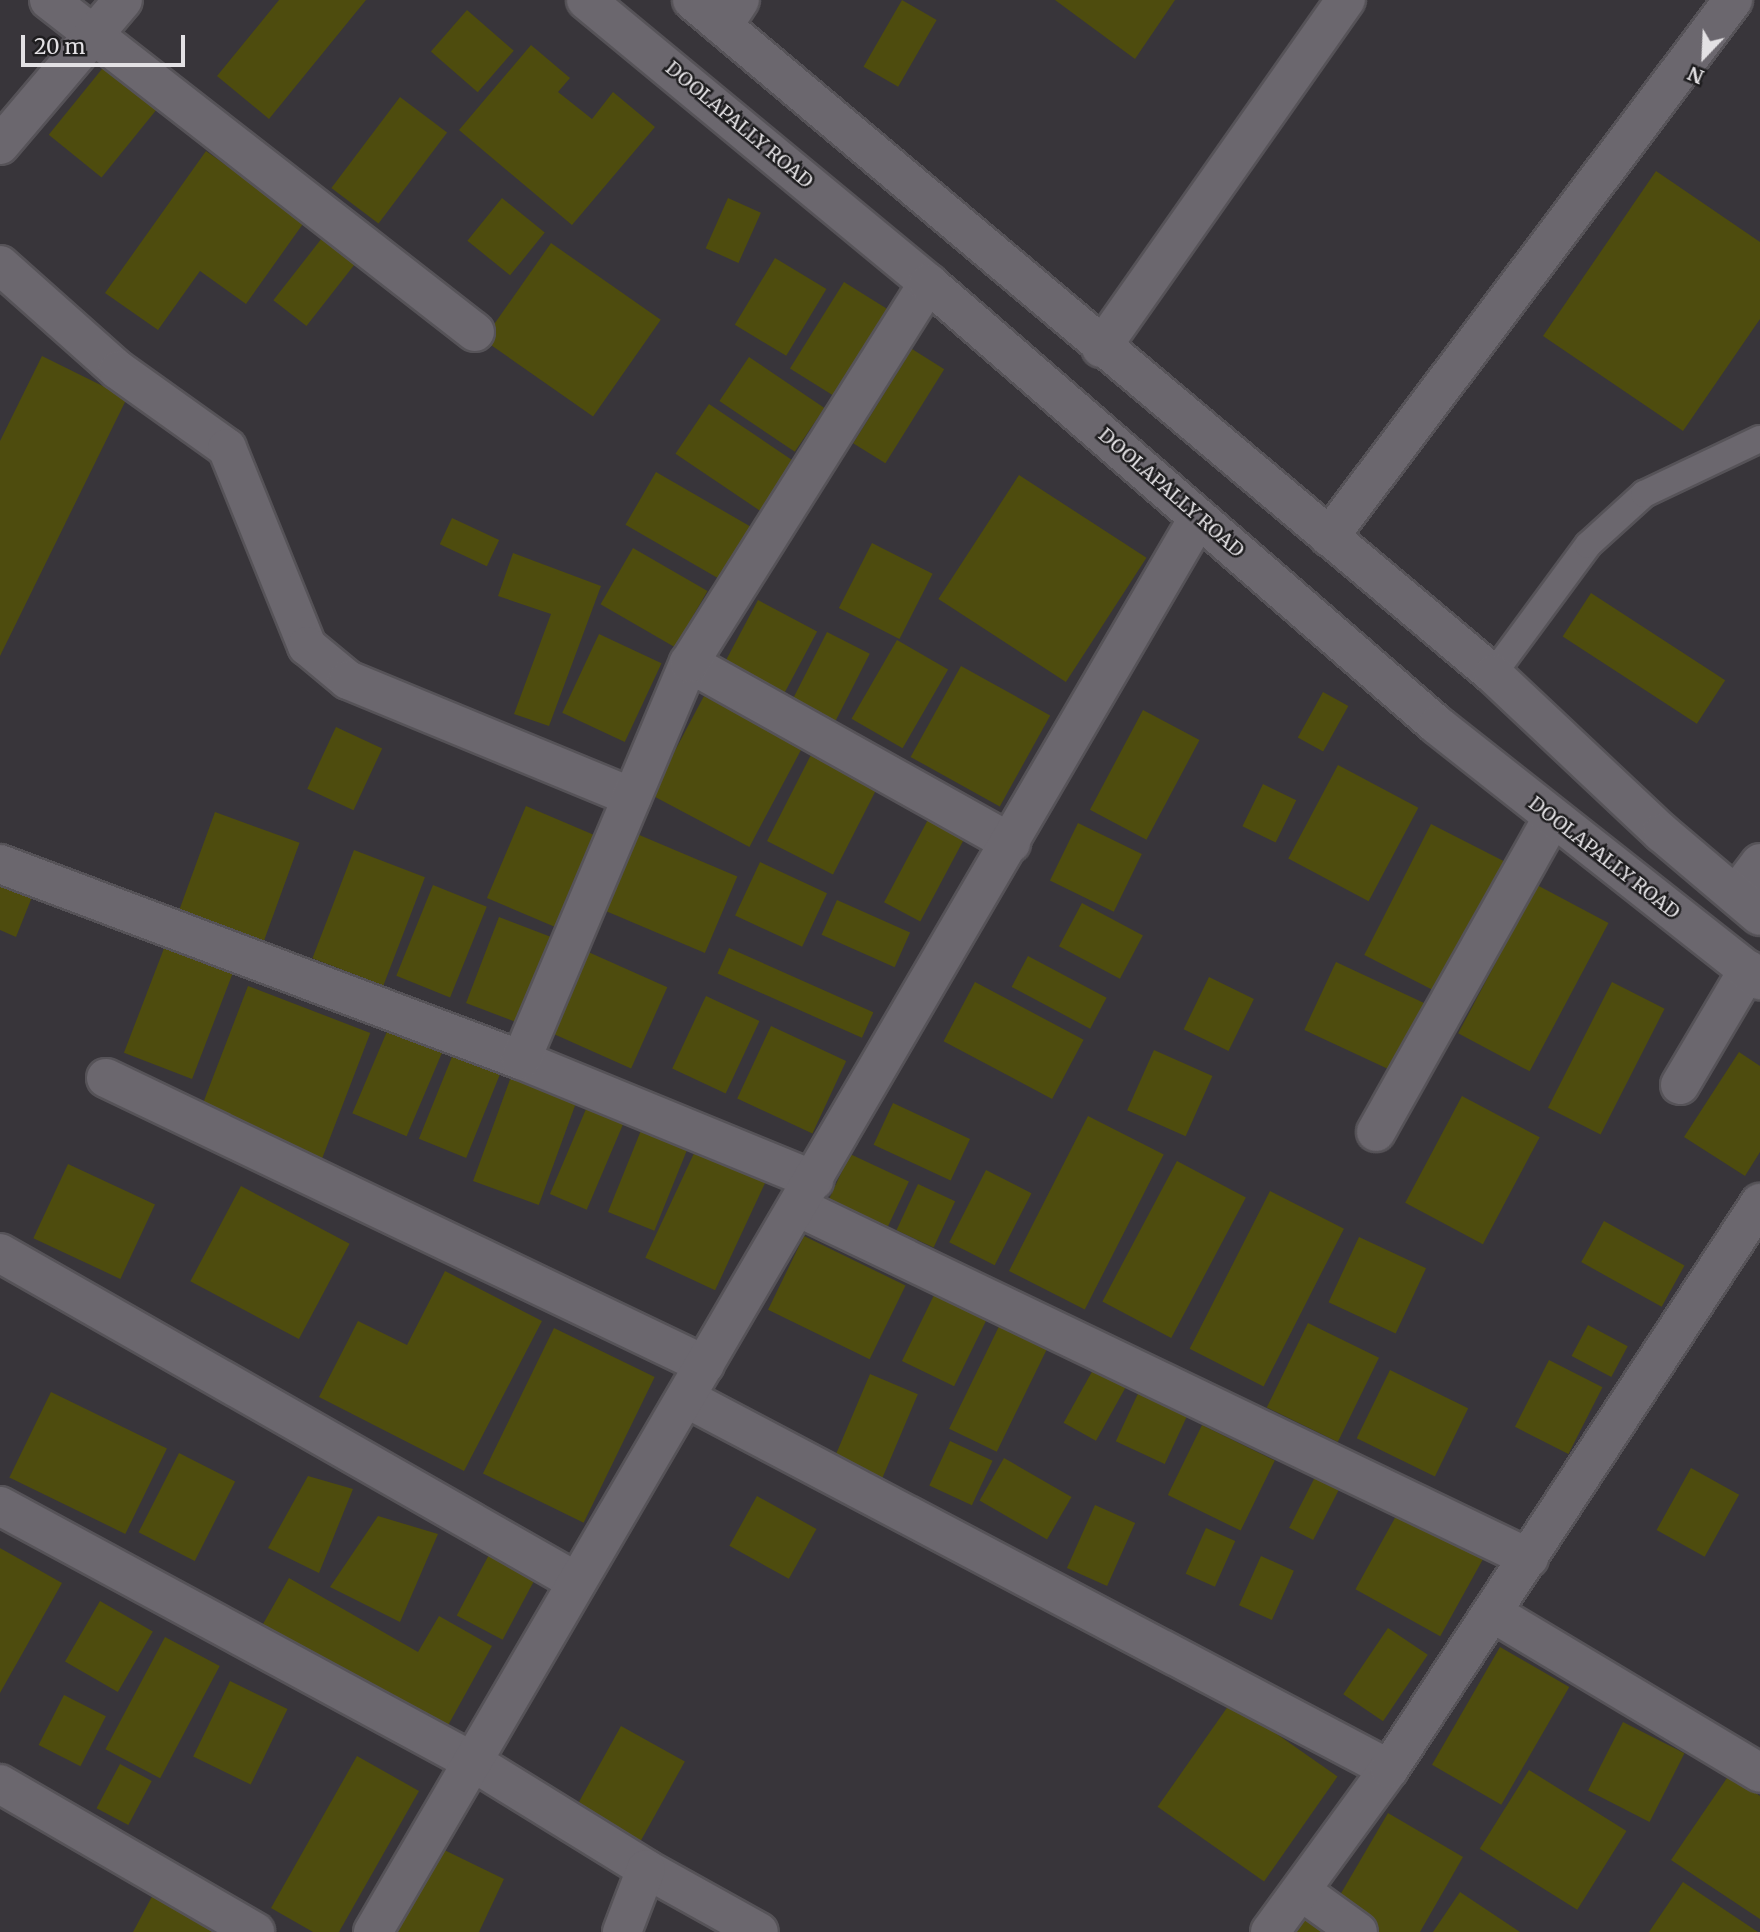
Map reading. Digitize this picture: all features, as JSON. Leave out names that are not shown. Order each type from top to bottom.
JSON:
[{"type":"street","points":[[49,0],[475,332]]},
{"type":"street","points":[[0,145],[123,0]]},
{"type":"street","name":"DOOLAPALLY ROAD","points":[[586,0],[928,283],[1197,520],[1290,593],[1437,725],[1754,975]]},
{"type":"street","points":[[692,0],[731,13],[1101,348],[1493,674],[1662,833],[1748,905],[1760,863]]},
{"type":"street","points":[[1101,348],[1346,0]]},
{"type":"street","points":[[1329,537],[1733,0]]},
{"type":"street","points":[[0,265],[118,370],[226,448],[307,646],[348,680],[632,796]]},
{"type":"street","points":[[521,1059],[689,663],[928,283]]},
{"type":"street","points":[[373,1932],[1011,843],[1197,520]]},
{"type":"street","points":[[689,663],[1011,843]]},
{"type":"street","points":[[1376,1132],[1552,818]]},
{"type":"street","points":[[0,864],[521,1059],[806,1193],[1530,1558]]},
{"type":"street","points":[[1680,1085],[1754,975]]},
{"type":"street","points":[[106,1078],[705,1365]]},
{"type":"street","points":[[1270,1932],[1389,1769],[1530,1558],[1760,1203]]},
{"type":"street","points":[[0,1253],[577,1583]]},
{"type":"street","points":[[686,1398],[1389,1769]]},
{"type":"street","points":[[0,1506],[472,1762],[646,1869],[759,1932]]},
{"type":"street","points":[[1493,1613],[1760,1773]]},
{"type":"street","points":[[0,1784],[256,1932]]},
{"type":"street","points":[[622,1932],[646,1869]]},
{"type":"street","points":[[1300,1891],[1358,1932]]},
{"type":"lane","points":[[1493,674],[1588,545],[1644,494],[1760,439]]},
{"type":"building","points":[[279,0],[366,0],[269,119],[217,76]]},
{"type":"building","points":[[902,0],[937,20],[898,87],[864,67]]},
{"type":"building","points":[[1055,0],[1175,0],[1135,59]]},
{"type":"building","points":[[467,10],[514,51],[478,92],[431,52]]},
{"type":"building","points":[[531,45],[570,78],[558,92],[592,119],[613,92],[655,127],[572,225],[459,130]]},
{"type":"building","points":[[106,64],[159,107],[102,178],[49,135]]},
{"type":"building","points":[[400,97],[447,133],[379,224],[331,188]]},
{"type":"building","points":[[206,151],[305,221],[246,304],[200,271],[158,330],[105,293]]},
{"type":"building","points":[[1656,171],[1760,242],[1760,319],[1683,431],[1543,336]]},
{"type":"building","points":[[502,198],[545,233],[510,275],[467,241]]},
{"type":"building","points":[[728,198],[761,213],[739,263],[706,248]]},
{"type":"building","points":[[322,238],[355,264],[306,326],[273,300]]},
{"type":"building","points":[[551,243],[661,320],[593,417],[483,340]]},
{"type":"building","points":[[775,258],[826,289],[786,356],[735,325]]},
{"type":"building","points":[[844,282],[887,309],[833,396],[790,369]]},
{"type":"building","points":[[912,349],[944,369],[885,463],[853,443]]},
{"type":"building","points":[[42,356],[127,398],[0,656],[0,441]]},
{"type":"building","points":[[749,357],[824,408],[795,452],[719,401]]},
{"type":"building","points":[[709,404],[796,463],[762,512],[675,454]]},
{"type":"building","points":[[656,472],[756,530],[726,583],[626,525]]},
{"type":"building","points":[[1019,475],[1146,558],[1066,682],[938,599]]},
{"type":"building","points":[[452,518],[499,540],[487,566],[440,544]]},
{"type":"building","points":[[872,543],[933,574],[899,639],[839,608]]},
{"type":"building","points":[[633,548],[707,591],[675,647],[600,604]]},
{"type":"building","points":[[513,553],[601,586],[549,726],[514,714],[551,614],[498,596]]},
{"type":"building","points":[[1591,593],[1725,680],[1697,724],[1563,637]]},
{"type":"building","points":[[758,600],[817,631],[781,699],[722,668]]},
{"type":"building","points":[[827,632],[870,654],[834,723],[792,701]]},
{"type":"building","points":[[599,634],[662,663],[625,742],[562,713]]},
{"type":"building","points":[[897,640],[948,670],[903,748],[852,719]]},
{"type":"building","points":[[961,666],[1050,715],[1000,806],[911,757]]},
{"type":"building","points":[[1323,692],[1348,706],[1323,752],[1298,737]]},
{"type":"building","points":[[704,696],[802,748],[749,847],[651,795]]},
{"type":"building","points":[[1143,710],[1200,740],[1146,840],[1090,810]]},
{"type":"building","points":[[336,727],[382,749],[353,810],[307,789]]},
{"type":"building","points":[[817,743],[883,777],[833,875],[767,841]]},
{"type":"building","points":[[1338,765],[1418,808],[1369,901],[1288,859]]},
{"type":"building","points":[[1263,784],[1296,800],[1276,842],[1242,826]]},
{"type":"building","points":[[526,806],[596,836],[557,928],[487,898]]},
{"type":"building","points":[[215,812],[300,843],[263,942],[179,912]]},
{"type":"building","points":[[931,814],[967,833],[920,922],[884,902]]},
{"type":"building","points":[[1078,823],[1142,854],[1114,912],[1050,881]]},
{"type":"building","points":[[1431,824],[1504,861],[1437,992],[1364,955]]},
{"type":"building","points":[[637,834],[737,877],[705,953],[605,910]]},
{"type":"building","points":[[354,850],[425,877],[383,986],[312,958]]},
{"type":"building","points":[[760,862],[827,893],[802,947],[735,915]]},
{"type":"building","points":[[0,878],[34,892],[16,937],[0,930]]},
{"type":"building","points":[[433,885],[487,907],[450,998],[396,976]]},
{"type":"building","points":[[1537,885],[1609,923],[1530,1071],[1458,1033]]},
{"type":"building","points":[[837,900],[910,933],[895,967],[822,935]]},
{"type":"building","points":[[1082,903],[1143,935],[1120,979],[1059,946]]},
{"type":"building","points":[[499,917],[560,940],[527,1026],[466,1003]]},
{"type":"building","points":[[168,938],[236,964],[192,1079],[124,1053]]},
{"type":"building","points":[[729,948],[873,1012],[862,1038],[718,974]]},
{"type":"building","points":[[586,951],[667,987],[631,1069],[550,1032]]},
{"type":"building","points":[[1028,956],[1107,998],[1090,1029],[1012,987]]},
{"type":"building","points":[[1336,962],[1426,1004],[1394,1072],[1304,1030]]},
{"type":"building","points":[[1209,977],[1254,999],[1229,1051],[1184,1029]]},
{"type":"building","points":[[975,982],[1084,1040],[1052,1099],[944,1041]]},
{"type":"building","points":[[1612,982],[1665,1009],[1601,1134],[1548,1108]]},
{"type":"building","points":[[248,986],[370,1033],[321,1162],[199,1115]]},
{"type":"building","points":[[706,996],[759,1021],[726,1093],[672,1069]]},
{"type":"building","points":[[391,1022],[445,1045],[407,1136],[352,1113]]},
{"type":"building","points":[[771,1026],[846,1061],[812,1134],[737,1099]]},
{"type":"building","points":[[456,1047],[503,1066],[466,1158],[419,1139]]},
{"type":"building","points":[[1154,1050],[1212,1076],[1186,1136],[1127,1110]]},
{"type":"building","points":[[1739,1052],[1760,1066],[1760,1152],[1745,1176],[1684,1137]]},
{"type":"building","points":[[512,1074],[578,1098],[539,1205],[473,1181]]},
{"type":"building","points":[[1462,1096],[1540,1137],[1483,1244],[1405,1203]]},
{"type":"building","points":[[589,1102],[626,1118],[587,1210],[550,1194]]},
{"type":"building","points":[[893,1103],[970,1139],[951,1181],[874,1145]]},
{"type":"building","points":[[1088,1116],[1164,1155],[1085,1310],[1009,1271]]},
{"type":"building","points":[[644,1123],[690,1142],[654,1231],[608,1212]]},
{"type":"building","points":[[696,1149],[766,1182],[715,1290],[645,1258]]},
{"type":"building","points":[[850,1154],[909,1181],[884,1236],[825,1208]]},
{"type":"building","points":[[1177,1161],[1246,1198],[1171,1338],[1102,1301]]},
{"type":"building","points":[[68,1164],[155,1205],[120,1279],[33,1238]]},
{"type":"building","points":[[986,1170],[1031,1193],[995,1265],[949,1242]]},
{"type":"building","points":[[918,1184],[955,1201],[934,1248],[896,1230]]},
{"type":"building","points":[[241,1186],[350,1244],[299,1339],[190,1281]]},
{"type":"building","points":[[1270,1191],[1344,1229],[1264,1386],[1190,1349]]},
{"type":"building","points":[[1604,1221],[1684,1266],[1662,1307],[1581,1262]]},
{"type":"building","points":[[804,1236],[906,1286],[870,1359],[768,1310]]},
{"type":"building","points":[[1359,1237],[1426,1268],[1396,1334],[1329,1302]]},
{"type":"building","points":[[445,1271],[542,1321],[464,1471],[319,1397],[358,1321],[407,1345]]},
{"type":"building","points":[[937,1289],[989,1314],[954,1386],[902,1361]]},
{"type":"building","points":[[1007,1310],[1055,1333],[997,1452],[949,1429]]},
{"type":"building","points":[[1308,1323],[1379,1358],[1338,1442],[1267,1407]]},
{"type":"building","points":[[1588,1325],[1628,1346],[1611,1377],[1572,1356]]},
{"type":"building","points":[[554,1328],[655,1377],[584,1523],[483,1474]]},
{"type":"building","points":[[1099,1359],[1131,1377],[1096,1441],[1064,1423]]},
{"type":"building","points":[[1549,1360],[1602,1387],[1568,1454],[1515,1427]]},
{"type":"building","points":[[1390,1370],[1468,1408],[1435,1476],[1357,1438]]},
{"type":"building","points":[[870,1374],[918,1394],[880,1485],[832,1464]]},
{"type":"building","points":[[1142,1385],[1191,1408],[1165,1464],[1116,1441]]},
{"type":"building","points":[[51,1392],[167,1449],[125,1534],[9,1477]]},
{"type":"building","points":[[1202,1425],[1275,1461],[1241,1531],[1168,1495]]},
{"type":"building","points":[[950,1441],[993,1461],[972,1505],[929,1485]]},
{"type":"building","points":[[179,1453],[235,1482],[195,1561],[139,1532]]},
{"type":"building","points":[[1004,1458],[1072,1497],[1047,1539],[980,1500]]},
{"type":"building","points":[[1691,1468],[1739,1495],[1705,1557],[1657,1530]]},
{"type":"building","points":[[308,1476],[353,1489],[319,1573],[268,1548]]},
{"type":"building","points":[[1315,1477],[1339,1489],[1313,1540],[1289,1528]]},
{"type":"building","points":[[757,1496],[816,1529],[789,1579],[729,1546]]},
{"type":"building","points":[[1095,1505],[1135,1523],[1107,1586],[1067,1568]]},
{"type":"building","points":[[1401,1507],[1486,1554],[1440,1636],[1355,1589]]},
{"type":"building","points":[[378,1516],[438,1534],[400,1622],[330,1587]]},
{"type":"building","points":[[1206,1528],[1235,1541],[1215,1587],[1186,1574]]},
{"type":"building","points":[[0,1548],[62,1583],[0,1693]]},
{"type":"building","points":[[491,1551],[537,1575],[503,1640],[457,1615]]},
{"type":"building","points":[[1261,1556],[1294,1571],[1272,1620],[1239,1605]]},
{"type":"building","points":[[289,1578],[418,1652],[439,1616],[492,1646],[446,1729],[263,1624]]},
{"type":"building","points":[[100,1601],[153,1632],[118,1692],[65,1662]]},
{"type":"building","points":[[1388,1628],[1428,1655],[1383,1721],[1343,1694]]},
{"type":"building","points":[[165,1637],[220,1666],[160,1778],[105,1749]]},
{"type":"building","points":[[1500,1647],[1569,1687],[1501,1805],[1432,1765]]},
{"type":"building","points":[[230,1681],[288,1709],[251,1785],[193,1756]]},
{"type":"building","points":[[64,1695],[106,1716],[80,1766],[39,1745]]},
{"type":"building","points":[[1231,1702],[1337,1777],[1264,1881],[1158,1807]]},
{"type":"building","points":[[1623,1722],[1684,1753],[1650,1822],[1588,1791]]},
{"type":"building","points":[[621,1726],[685,1761],[637,1847],[573,1812]]},
{"type":"building","points":[[357,1756],[419,1791],[339,1932],[313,1932],[271,1908]]},
{"type":"building","points":[[120,1764],[152,1781],[128,1825],[97,1808]]},
{"type":"building","points":[[1529,1770],[1627,1831],[1577,1910],[1480,1849]]},
{"type":"building","points":[[1729,1775],[1760,1796],[1760,1919],[1671,1860]]},
{"type":"building","points":[[1388,1813],[1463,1857],[1420,1932],[1376,1932],[1333,1907]]},
{"type":"building","points":[[436,1846],[504,1879],[479,1932],[395,1932]]},
{"type":"building","points":[[1683,1882],[1758,1932],[1649,1932]]},
{"type":"building","points":[[156,1889],[233,1932],[133,1932]]},
{"type":"building","points":[[1460,1892],[1520,1932],[1433,1932]]},
{"type":"building","points":[[1305,1905],[1346,1932],[1287,1932]]}]
